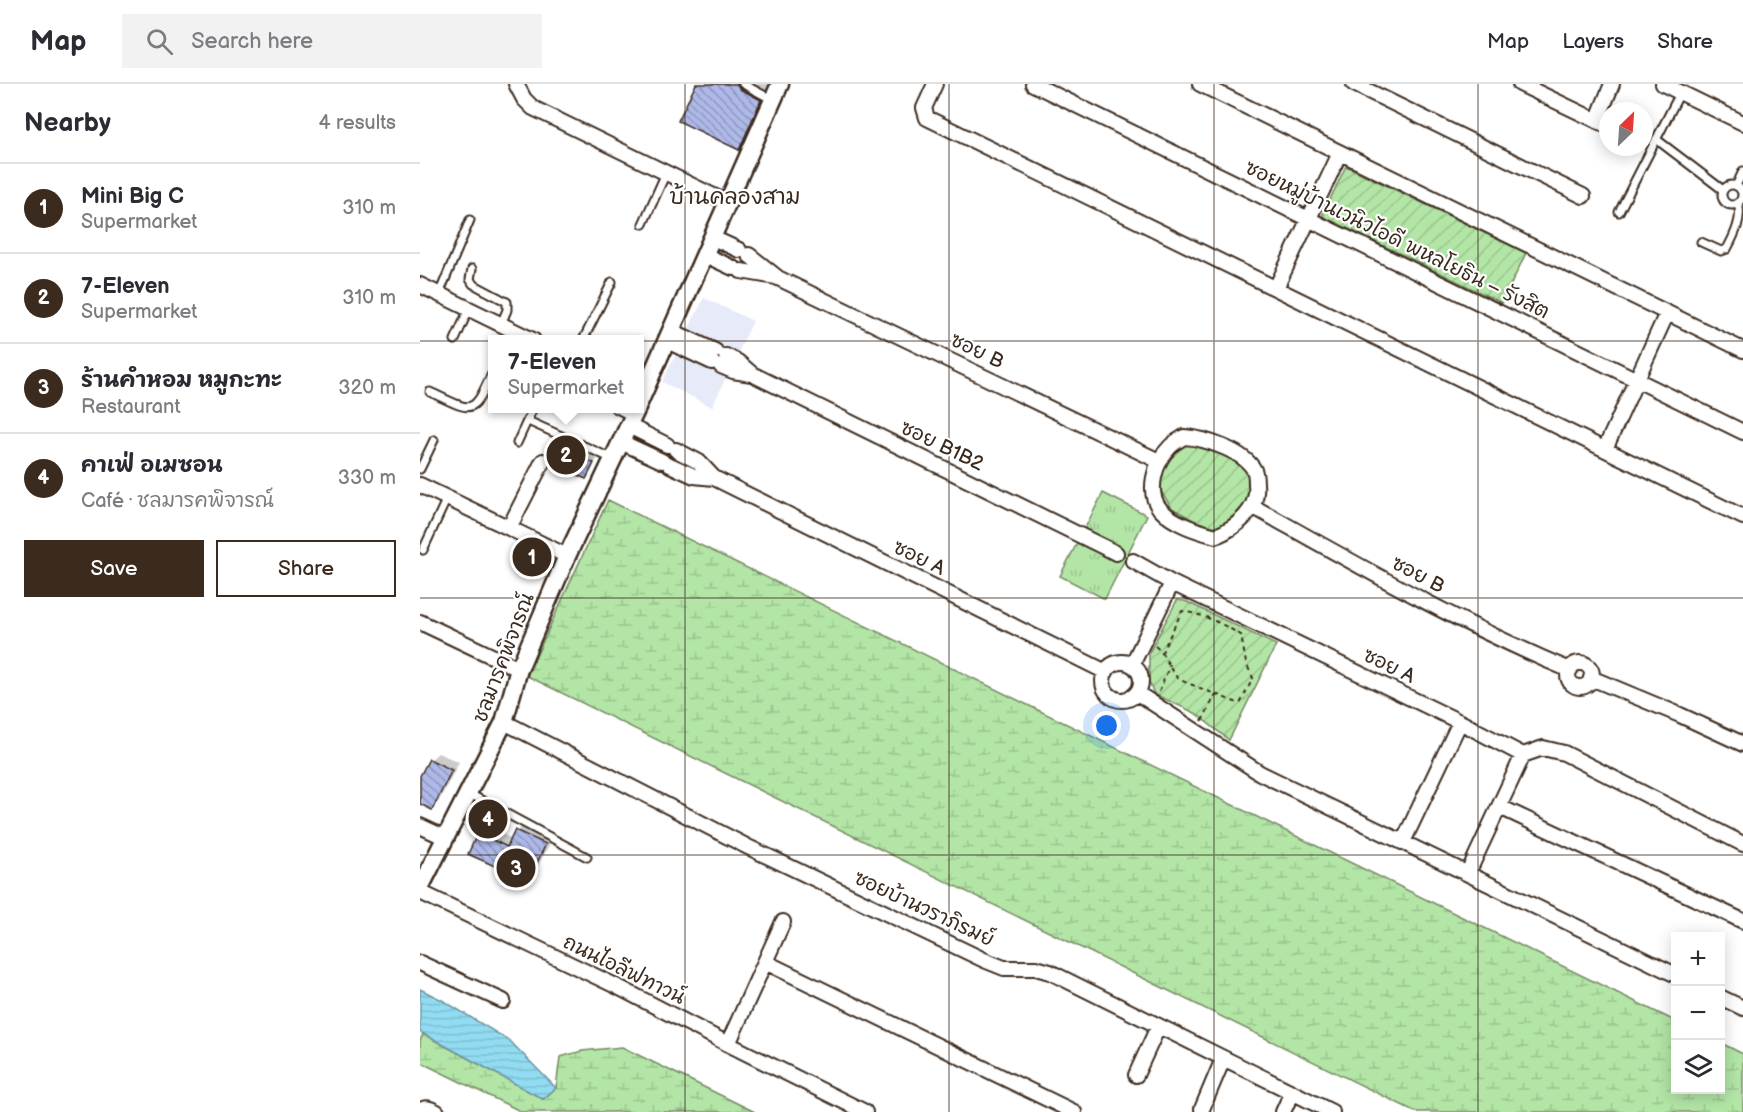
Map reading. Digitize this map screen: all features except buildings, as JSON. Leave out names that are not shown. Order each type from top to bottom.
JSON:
[{"type":"street","points":[[516,84],[524,99],[533,108],[728,203]]},
{"type":"street","name":"ชลมารคพิจารณ์","points":[[644,391],[780,84]]},
{"type":"street","points":[[935,84],[924,108],[927,118],[1743,517]]},
{"type":"street","name":"ซอยหมู่บ้านเวนิวไอดี พหลโยธิน – รังสิต","points":[[1033,84],[1743,432]]},
{"type":"street","points":[[1200,84],[1743,350]]},
{"type":"street","points":[[1354,84],[1583,196]]},
{"type":"street","points":[[1520,84],[1541,88],[1599,122]]},
{"type":"street","points":[[1608,102],[1612,84]]},
{"type":"street","points":[[1662,84],[1743,123]]},
{"type":"street","points":[[1276,288],[1340,153]]},
{"type":"street","name":"ซอย B","points":[[713,238],[744,253],[778,278],[1159,460]]},
{"type":"street","name":"ซอย B","points":[[705,255],[737,270],[778,278]]},
{"type":"street","points":[[420,285],[507,331]]},
{"type":"street","points":[[1605,449],[1667,313]]},
{"type":"street","name":"ซอย B1B2","points":[[669,336],[718,359],[738,362],[752,374],[1116,553]]},
{"type":"street","name":"ชลมารคพิจารณ์","points":[[421,883],[504,722],[519,669],[567,556],[634,413]]},
{"type":"street","name":"ซอย A","points":[[643,413],[672,448],[699,462],[714,478],[1106,672]]},
{"type":"street","points":[[1184,437],[1199,437],[1218,444],[1247,461],[1255,471],[1257,489],[1252,506],[1243,520],[1230,530],[1216,536],[1187,526],[1159,508],[1154,492],[1154,476],[1159,460],[1170,447],[1184,437]]},
{"type":"street","name":"ซอย A","points":[[621,442],[694,476],[714,478]]},
{"type":"street","points":[[509,528],[543,461]]},
{"type":"street","points":[[420,485],[567,556]]},
{"type":"street","name":"ซอย B","points":[[1252,506],[1406,592],[1491,635],[1570,670],[1579,664],[1586,665],[1591,671],[1591,678],[1743,744]]},
{"type":"street","name":"ซอย A","points":[[1133,561],[1172,583],[1460,722],[1523,755]]},
{"type":"street","points":[[1132,665],[1172,583]]},
{"type":"street","points":[[420,622],[519,669]]},
{"type":"street","points":[[1120,662],[1132,665],[1137,669],[1141,681],[1137,693],[1133,697],[1121,700],[1110,695],[1104,684],[1106,672],[1120,662]]},
{"type":"street","points":[[1137,693],[1198,730],[1260,773],[1671,973]]},
{"type":"street","name":"ซอยบ้านวราภิรมย์","points":[[504,722],[748,847],[984,960],[1004,968],[1036,968],[1050,972],[1332,1112]]},
{"type":"street","points":[[1403,842],[1460,722]]},
{"type":"street","points":[[1468,873],[1523,755],[1543,748],[1564,753],[1743,844]]},
{"type":"street","points":[[1500,807],[1743,921]]},
{"type":"street","points":[[420,826],[446,838]]},
{"type":"street","name":"ถนนไอลีฟทาวน์","points":[[421,883],[728,1044],[865,1112]]},
{"type":"street","points":[[728,1044],[783,922]]},
{"type":"street","points":[[765,962],[1074,1112]]},
{"type":"street","points":[[420,963],[504,1001]]},
{"type":"street","points":[[1725,999],[1743,1008]]},
{"type":"street","points":[[1136,1075],[1158,1027]]},
{"type":"street","points":[[1202,1109],[1223,1059]]},
{"type":"street","points":[[1283,1112],[1292,1092]]},
{"type":"street","points":[[420,1111],[430,1108],[437,1112]]},
{"type":"lane","points":[[743,84],[773,100]]},
{"type":"lane","points":[[1619,212],[1680,93]]},
{"type":"lane","points":[[1656,140],[1723,190]]},
{"type":"lane","points":[[1736,186],[1743,171]]},
{"type":"lane","points":[[643,224],[666,173]]},
{"type":"lane","points":[[1723,190],[1731,185],[1740,188],[1743,196],[1738,204]]},
{"type":"lane","points":[[1723,190],[1722,199],[1725,203],[1738,204]]},
{"type":"lane","points":[[1701,242],[1721,251],[1727,249],[1740,219],[1738,204]]},
{"type":"lane","points":[[439,294],[470,220]]},
{"type":"lane","points":[[472,269],[470,279],[473,284],[507,302],[507,331]]},
{"type":"lane","points":[[585,335],[612,282]]},
{"type":"lane","points":[[455,340],[469,309]]},
{"type":"lane","points":[[430,393],[469,408],[476,405],[482,397],[488,383]]},
{"type":"lane","points":[[517,443],[531,413]]},
{"type":"lane","points":[[528,420],[613,459]]},
{"type":"lane","points":[[420,469],[434,440]]},
{"type":"lane","points":[[423,550],[447,498]]},
{"type":"lane","points":[[468,793],[587,857]]},
{"type":"path","points":[[1145,639],[1162,652],[1174,675],[1180,680],[1240,704],[1253,678],[1246,663],[1240,635],[1196,613],[1182,611],[1162,652]]},
{"type":"path","points":[[1155,703],[1170,664]]},
{"type":"path","points":[[1198,730],[1216,694]]},
{"type":"shaded area","points":[[704,298],[753,321],[712,407],[662,382]]},
{"type":"green space","points":[[1346,166],[1526,253],[1502,303],[1322,216]]},
{"type":"green space","points":[[1186,440],[1234,459],[1249,470],[1252,477],[1249,506],[1221,528],[1197,522],[1172,508],[1162,493],[1159,482],[1167,453]]},
{"type":"green space","points":[[1103,493],[1147,515],[1105,599],[1060,576]]},
{"type":"green space","points":[[608,500],[1671,1019],[1671,1094],[1725,1094],[1725,1045],[1743,1054],[1743,1112],[1416,1112],[527,676]]},
{"type":"green space","points":[[1177,600],[1185,601],[1276,645],[1229,740],[1195,713],[1154,694],[1149,682],[1149,653]]},
{"type":"green space","points":[[423,1034],[543,1099],[556,1088],[560,1057],[582,1051],[622,1047],[755,1112],[522,1112],[420,1062],[420,1041]]},
{"type":"water","points":[[420,989],[510,1041],[556,1088],[543,1099],[420,1032]]},
{"type":"place","name":"7-Eleven","points":[[566,455]]},
{"type":"place","name":"Mini Big C","points":[[532,557]]},
{"type":"place","name":"คาเฟ่ อเมซอน","points":[[488,819]]},
{"type":"place","name":"ร้านคำหอม หมูกะทะ","points":[[516,868]]},
{"type":"district","name":"บ้านคลองสาม","points":[[735,197]]}]
